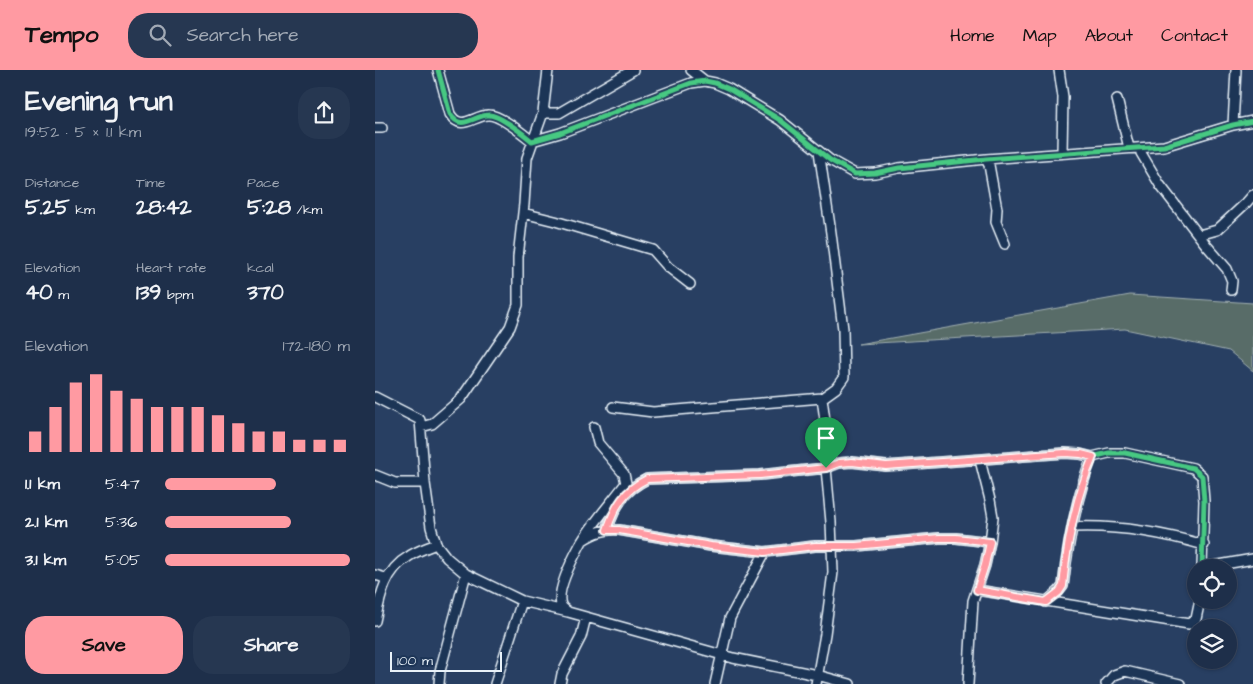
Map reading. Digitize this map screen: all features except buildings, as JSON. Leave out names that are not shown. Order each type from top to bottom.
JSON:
[{"type":"street","points":[[438,70],[453,120],[461,123],[469,122],[490,114],[497,116],[532,141]]},
{"type":"street","points":[[421,426],[432,424],[461,399],[510,327],[518,305],[518,257],[527,158],[543,113],[548,70]]},
{"type":"street","points":[[543,113],[559,113],[633,70]]},
{"type":"street","points":[[691,70],[705,82]]},
{"type":"street","points":[[1059,70],[1063,98],[1062,152]]},
{"type":"street","points":[[1233,125],[1236,70]]},
{"type":"street","points":[[532,141],[560,133],[691,83],[705,82],[715,83],[729,89],[781,120],[830,160],[855,174],[986,158],[1164,146],[1233,125],[1253,122]]},
{"type":"street","points":[[1117,99],[1129,148]]},
{"type":"street","points":[[1141,148],[1141,153],[1160,185],[1227,268],[1232,280],[1231,290]]},
{"type":"street","points":[[613,407],[653,412],[822,398],[836,388],[844,377],[843,329],[819,151]]},
{"type":"street","points":[[986,158],[997,209],[996,222],[1005,244]]},
{"type":"street","points":[[1199,235],[1217,230],[1253,195]]},
{"type":"street","points":[[523,213],[653,250],[668,267],[690,284]]},
{"type":"street","points":[[375,397],[420,420],[425,483],[431,527],[436,544],[447,558],[466,574],[522,601],[817,680],[851,684]]},
{"type":"street","points":[[817,680],[833,572],[826,468],[827,435],[822,398]]},
{"type":"street","points":[[568,612],[562,606],[560,590],[580,544],[626,483],[624,474],[598,443],[594,427]]},
{"type":"street","points":[[607,530],[615,508],[633,485],[647,479],[760,475],[826,468],[839,463],[852,462],[886,466],[1065,453],[1093,457],[1109,453],[1125,453],[1193,468],[1198,472],[1203,481],[1203,559]]},
{"type":"street","points":[[1046,602],[1059,592],[1063,586],[1084,478],[1093,457]]},
{"type":"street","points":[[968,684],[973,601],[985,565],[990,542],[992,508],[980,460]]},
{"type":"street","points":[[375,475],[395,483],[425,483]]},
{"type":"street","points":[[1073,527],[1096,526],[1152,531],[1204,545]]},
{"type":"street","points":[[583,540],[594,533],[619,530],[711,546],[765,552],[815,546],[856,546],[956,538],[990,542]]},
{"type":"street","points":[[375,621],[386,580],[392,570],[406,557],[436,544]]},
{"type":"street","points":[[715,684],[720,654],[730,618],[765,552]]},
{"type":"street","points":[[1237,562],[1253,559]]},
{"type":"street","points":[[439,684],[440,671],[466,574]]},
{"type":"street","points":[[375,575],[386,580]]},
{"type":"street","points":[[977,590],[1189,624],[1196,619],[1198,609]]},
{"type":"street","points":[[495,684],[522,601]]},
{"type":"street","points":[[560,684],[562,674],[581,637],[586,617]]},
{"type":"street","points":[[1106,684],[1114,675],[1125,671],[1180,684]]},
{"type":"green space","points":[[1130,295],[1253,303],[1253,371],[1229,351],[1125,329],[858,344]]},
{"type":"cycle path","points":[[438,70],[450,114],[454,119],[458,122],[467,122],[483,116],[493,116],[511,125],[532,141],[560,133],[691,83],[705,81],[715,83],[729,89],[780,120],[830,160],[855,174],[986,159],[1164,146],[1233,125],[1253,121]]},
{"type":"cycle path","points":[[607,530],[613,513],[621,500],[632,488],[647,479],[760,475],[826,468],[839,463],[852,462],[886,466],[1065,453],[1092,457],[1109,453],[1125,453],[1193,468],[1202,476],[1204,501],[1202,559]]},
{"type":"route","points":[[1065,453],[1093,457],[1084,478],[1063,586],[1059,592],[1046,602],[977,590],[990,542],[939,538],[856,546],[815,546],[765,552],[711,546],[619,530],[607,530],[615,508],[633,485],[647,479],[760,475],[826,468],[839,463],[852,462],[886,466],[1065,453]]}]
